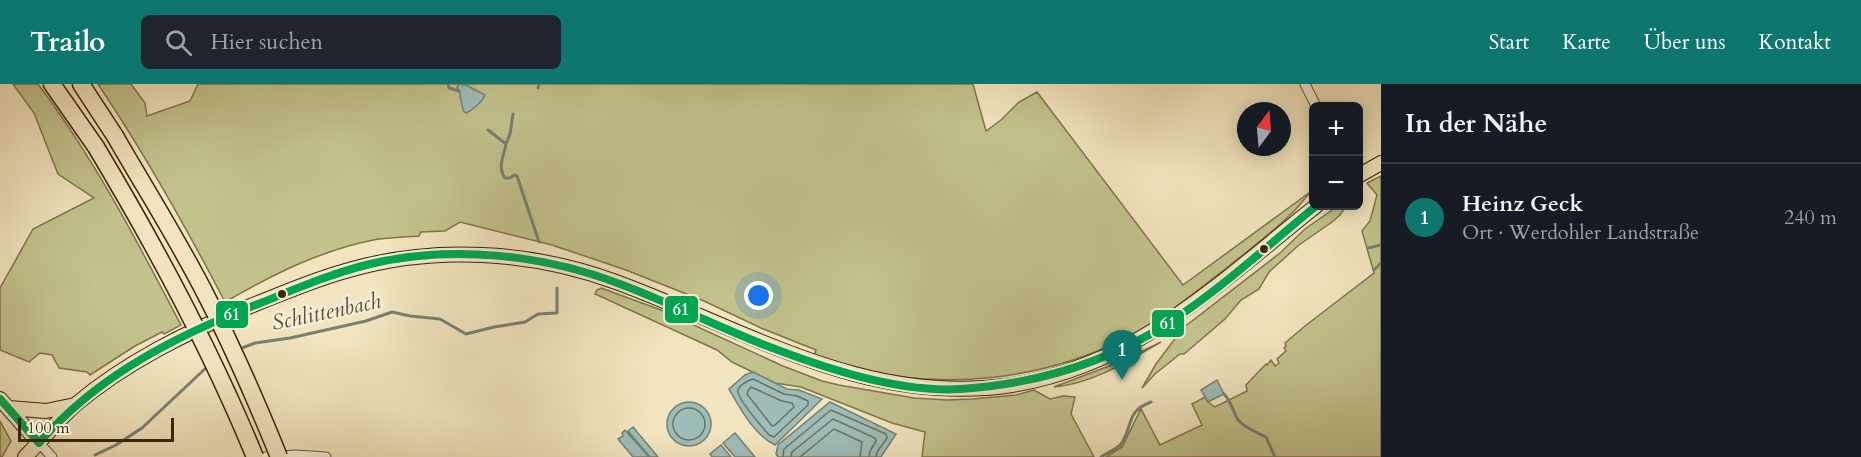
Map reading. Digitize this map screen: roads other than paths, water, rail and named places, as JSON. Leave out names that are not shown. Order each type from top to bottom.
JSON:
[{"type":"highway","points":[[52,84],[96,147],[142,223],[238,415],[255,457]]},
{"type":"highway","points":[[81,84],[115,136],[207,297],[255,399],[279,457]]},
{"type":"main road","points":[[1363,174],[1381,163]]},
{"type":"main road","points":[[25,457],[75,405],[125,369],[177,338],[346,270],[373,263],[452,255],[478,255],[561,266],[618,283],[770,346],[843,372],[894,383],[941,389],[1011,385],[1067,372],[1112,354],[1175,318],[1311,210]]},
{"type":"main road","points":[[4,403],[46,411],[75,405]]},
{"type":"main road","points":[[4,403],[39,443]]},
{"type":"street","points":[[1305,84],[1314,102]]},
{"type":"street","points":[[39,443],[52,457]]},
{"type":"street","points":[[264,457],[295,455],[326,457]]},
{"type":"water","points":[[459,84],[485,95],[477,106],[466,113],[457,87]]},
{"type":"water","points":[[753,372],[787,389],[799,390],[822,399],[775,445],[767,441],[754,428],[729,389],[745,375]]},
{"type":"water","points":[[1217,380],[1224,394],[1208,402],[1201,390]]},
{"type":"water","points":[[689,402],[704,409],[711,424],[704,439],[689,446],[674,439],[667,424],[674,409]]},
{"type":"water","points":[[830,402],[896,434],[881,457],[778,457],[776,454],[778,445]]},
{"type":"water","points":[[633,427],[658,457],[650,457],[628,431]]},
{"type":"water","points":[[625,430],[649,457],[633,457],[618,439],[623,436],[622,433]]},
{"type":"water","points":[[735,433],[755,457],[735,457],[723,443]]},
{"type":"water","points":[[721,445],[731,457],[712,457],[710,454]]},
{"type":"waterway","points":[[448,84],[449,88],[459,91]]},
{"type":"waterway","points":[[538,88],[539,84]]},
{"type":"waterway","points":[[506,144],[513,114]]},
{"type":"waterway","points":[[488,130],[506,144],[501,166],[503,174],[505,178],[517,176],[539,242]]},
{"type":"waterway","points":[[1368,248],[1381,245]]},
{"type":"waterway","name":"Schlittenbach","points":[[1374,270],[1381,263]]},
{"type":"waterway","name":"Schlittenbach","points":[[237,350],[255,343],[290,338],[366,321],[392,312],[440,319],[466,334],[525,322],[538,314],[557,313],[557,288]]},
{"type":"waterway","name":"Schlittenbach","points":[[95,455],[142,428],[208,366]]},
{"type":"waterway","points":[[1224,394],[1239,421],[1266,437],[1275,457]]},
{"type":"waterway","name":"Schlittenbach","points":[[1101,457],[1121,444],[1137,410],[1151,402]]},
{"type":"place","name":"Heinz Geck","points":[[1122,380]]}]
